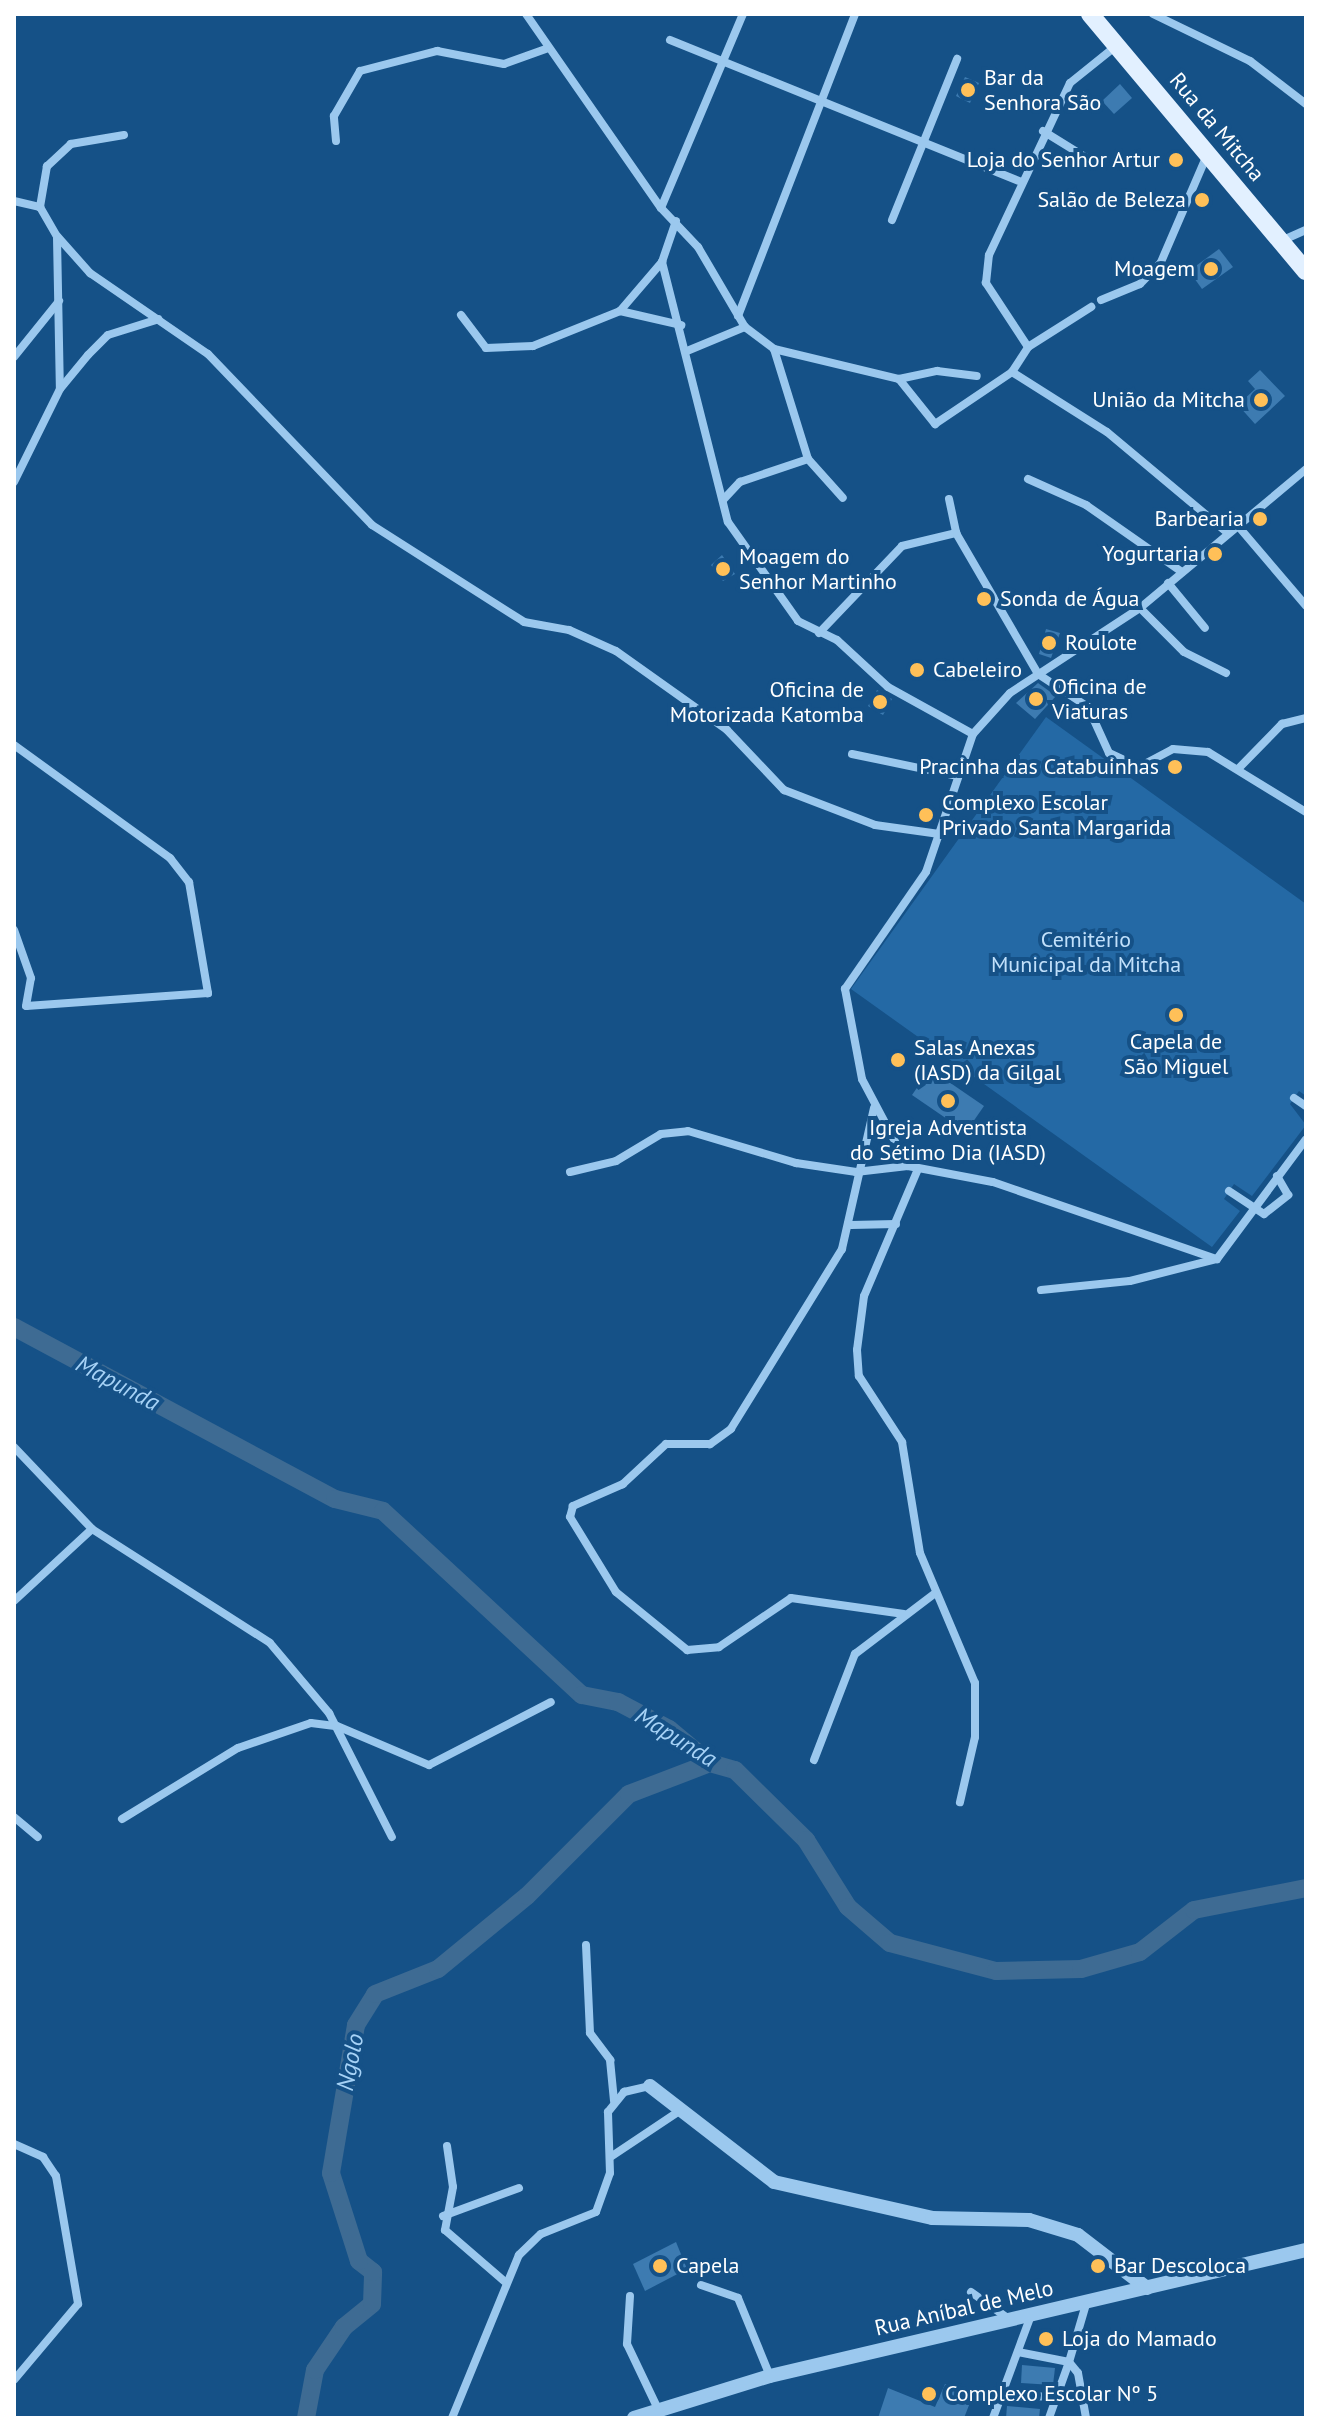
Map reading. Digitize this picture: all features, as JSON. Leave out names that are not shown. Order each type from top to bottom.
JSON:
[{"type":"main road","name":"Rua da Mitcha","points":[[1090,14],[1306,271]]},
{"type":"street","points":[[526,14],[546,49],[661,208],[676,221],[745,327],[774,349],[899,379],[937,371],[977,376]]},
{"type":"street","points":[[661,208],[743,14]]},
{"type":"street","points":[[738,316],[820,97],[855,14]]},
{"type":"street","points":[[1153,14],[1250,61],[1306,104]]},
{"type":"street","points":[[670,40],[820,97],[1021,182]]},
{"type":"street","points":[[1028,347],[984,273],[1043,131],[1070,83],[1115,47]]},
{"type":"street","points":[[336,141],[334,116],[360,71],[437,51],[504,64],[546,49]]},
{"type":"street","points":[[892,220],[957,59]]},
{"type":"street","points":[[1043,131],[1090,160]]},
{"type":"street","points":[[124,135],[101,133],[57,152],[39,188],[40,207],[57,236],[90,273],[208,354],[319,477],[410,554],[524,622],[606,645],[727,730],[784,790],[875,825],[939,834]]},
{"type":"street","points":[[1101,300],[1140,284],[1161,262],[1209,153]]},
{"type":"street","points":[[14,201],[40,207]]},
{"type":"street","points":[[461,315],[486,348],[505,350],[620,311],[662,262],[676,221]]},
{"type":"street","points":[[1281,241],[1306,230]]},
{"type":"street","points":[[57,236],[60,389]]},
{"type":"street","points":[[662,262],[681,325],[728,522],[798,621],[819,633],[888,687],[973,734]]},
{"type":"street","points":[[14,357],[59,301]]},
{"type":"street","points":[[899,379],[935,424],[1012,372],[1028,347],[1091,307]]},
{"type":"street","points":[[620,311],[681,325]]},
{"type":"street","points":[[14,482],[60,389],[108,335],[159,319]]},
{"type":"street","points":[[687,351],[745,327]]},
{"type":"street","points":[[774,349],[808,459],[843,498]]},
{"type":"street","points":[[1012,372],[1118,440],[1228,533]]},
{"type":"street","points":[[723,500],[740,482],[808,459]]},
{"type":"street","points":[[908,1166],[874,1108],[845,989],[926,872],[973,734],[1038,674],[1140,608],[1306,469]]},
{"type":"street","points":[[1028,479],[1086,505],[1182,572]]},
{"type":"street","points":[[949,499],[956,533],[1038,674],[1080,698],[1100,744],[1125,764],[1139,767],[1188,746],[1239,768],[1306,812]]},
{"type":"street","points":[[1238,526],[1306,606]]},
{"type":"street","points":[[819,633],[902,546],[956,533]]},
{"type":"street","points":[[1168,583],[1205,628]]},
{"type":"street","points":[[1140,608],[1184,652],[1226,673]]},
{"type":"street","points":[[1239,768],[1282,724],[1306,718]]},
{"type":"street","points":[[14,745],[146,837],[180,870],[199,921],[208,993],[26,1006],[31,978],[14,930]]},
{"type":"street","points":[[852,754],[957,776]]},
{"type":"street","points":[[1294,1098],[1306,1106]]},
{"type":"street","points":[[874,1108],[856,1172],[851,1225],[826,1282],[721,1439],[666,1444],[623,1484],[573,1506],[570,1517],[616,1592],[687,1650],[719,1647],[791,1598],[904,1614]]},
{"type":"street","points":[[570,1172],[616,1161],[661,1134],[688,1131],[796,1163],[856,1172],[908,1166],[993,1182],[1217,1259]]},
{"type":"street","points":[[1041,1290],[1130,1281],[1217,1259],[1306,1139]]},
{"type":"street","points":[[918,1169],[857,1322],[859,1376],[902,1442],[912,1524],[934,1594],[975,1683],[975,1737],[960,1802]]},
{"type":"street","points":[[1229,1191],[1252,1209],[1264,1214],[1286,1200],[1288,1190],[1277,1176]]},
{"type":"street","points":[[851,1225],[896,1224]]},
{"type":"street","points":[[14,1447],[92,1529],[270,1643],[337,1726],[392,1837]]},
{"type":"street","points":[[14,1601],[92,1529]]},
{"type":"street","points":[[814,1760],[844,1671],[904,1614],[934,1594]]},
{"type":"street","points":[[122,1819],[258,1738],[311,1723],[337,1726],[429,1765],[551,1702]]},
{"type":"street","points":[[14,1817],[38,1837]]},
{"type":"street","points":[[452,2418],[504,2281],[529,2242],[596,2212],[612,2156],[607,2124],[614,2101],[610,2060],[590,2033],[586,1945]]},
{"type":"street","points":[[614,2101],[650,2086],[774,2182],[932,2218],[1029,2220],[1078,2235],[1147,2288]]},
{"type":"street","points":[[612,2156],[681,2110]]},
{"type":"street","points":[[14,2144],[43,2157],[56,2176],[78,2304],[14,2380]]},
{"type":"street","points":[[447,2146],[453,2187],[443,2216],[454,2241],[504,2281]]},
{"type":"street","points":[[443,2216],[519,2188]]},
{"type":"street","name":"Rua Aníbal de Melo","points":[[634,2418],[770,2376],[1306,2250]]},
{"type":"street","points":[[701,2285],[738,2298],[770,2376]]},
{"type":"street","points":[[971,2292],[1010,2320]]},
{"type":"street","points":[[630,2296],[627,2344],[658,2409]]},
{"type":"street","points":[[1049,2418],[1087,2301]]},
{"type":"street","points":[[993,2418],[1031,2315]]},
{"type":"street","points":[[1018,2352],[1069,2362],[1078,2373],[1086,2418]]},
{"type":"street","points":[[1002,2395],[1056,2397]]},
{"type":"green space","name":"Cemitério Municipal da Mitcha","points":[[1046,717],[1306,904],[1306,1096],[1299,1091],[1290,1104],[1306,1125],[1252,1196],[1234,1184],[1224,1199],[1240,1211],[1212,1247],[851,989]]},
{"type":"building","name":"Bar da Senhora São","points":[[965,77],[979,83],[970,103],[956,96]]},
{"type":"building","points":[[1120,84],[1132,98],[1114,114],[1102,101]]},
{"type":"building","name":"Moagem","points":[[1219,249],[1233,267],[1202,289],[1189,271]]},
{"type":"building","name":"União da Mitcha","points":[[1260,370],[1285,396],[1255,424],[1238,405],[1255,389],[1248,381]]},
{"type":"building","name":"Moagem do Senhor Martinho","points":[[722,555],[735,574],[723,581],[711,565]]},
{"type":"building","name":"Roulote","points":[[1046,629],[1060,633],[1051,658],[1039,654]]},
{"type":"building","name":"Oficina de Viaturas","points":[[1038,683],[1056,696],[1035,719],[1016,703]]},
{"type":"building","name":"Oficina de Motorizada Katomba","points":[[877,690],[892,699],[883,715],[868,706]]},
{"type":"building","name":"Igreja Adventista do Sétimo Dia (IASD)","points":[[930,1069],[984,1106],[966,1132],[912,1095]]},
{"type":"building","name":"Capela","points":[[676,2242],[687,2269],[645,2291],[633,2264]]},
{"type":"building","points":[[1022,2365],[1055,2368],[1053,2385],[1021,2383]]},
{"type":"building","points":[[945,2384],[973,2395],[964,2418],[878,2418],[888,2388],[935,2407]]},
{"type":"building","points":[[1007,2406],[1040,2409],[1039,2418],[1006,2418]]},
{"type":"waterway","name":"Mapunda","points":[[14,1327],[335,1499],[383,1511],[582,1695],[618,1702],[669,1729],[710,1763],[735,1770],[806,1840],[848,1907],[890,1943],[996,1971],[1081,1969],[1140,1952],[1194,1910],[1306,1888]]},
{"type":"waterway","name":"Ngolo","points":[[306,2418],[315,2370],[344,2327],[372,2304],[373,2272],[359,2261],[331,2173],[356,2025],[375,1994],[438,1969],[527,1896],[629,1794],[710,1763]]},
{"type":"place","name":"Bar da Senhora São","points":[[968,90]]},
{"type":"place","name":"Loja do Senhor Artur","points":[[1176,160]]},
{"type":"place","name":"Salão de Beleza","points":[[1202,200]]},
{"type":"place","name":"Moagem","points":[[1211,269]]},
{"type":"place","name":"União da Mitcha","points":[[1261,400]]},
{"type":"place","name":"Barbearia","points":[[1260,519]]},
{"type":"place","name":"Yogurtaria","points":[[1215,554]]},
{"type":"place","name":"Moagem do Senhor Martinho","points":[[723,569]]},
{"type":"place","name":"Sonda de Água","points":[[984,599]]},
{"type":"place","name":"Roulote","points":[[1049,643]]},
{"type":"place","name":"Cabeleiro","points":[[917,670]]},
{"type":"place","name":"Oficina de Viaturas","points":[[1036,699]]},
{"type":"place","name":"Oficina de Motorizada Katomba","points":[[880,702]]},
{"type":"place","name":"Pracinha das Catabuinhas","points":[[1175,767]]},
{"type":"place","name":"Complexo Escolar Privado Santa Margarida","points":[[926,815]]},
{"type":"place","name":"Capela de São Miguel","points":[[1176,1015]]},
{"type":"place","name":"Salas Anexas (IASD) da Gilgal","points":[[898,1060]]},
{"type":"place","name":"Igreja Adventista do Sétimo Dia (IASD)","points":[[948,1101]]},
{"type":"place","name":"Capela","points":[[660,2266]]},
{"type":"place","name":"Bar Descoloca","points":[[1098,2266]]},
{"type":"place","name":"Loja do Mamado","points":[[1046,2339]]},
{"type":"place","name":"Complexo Escolar Nº 5","points":[[929,2394]]}]
